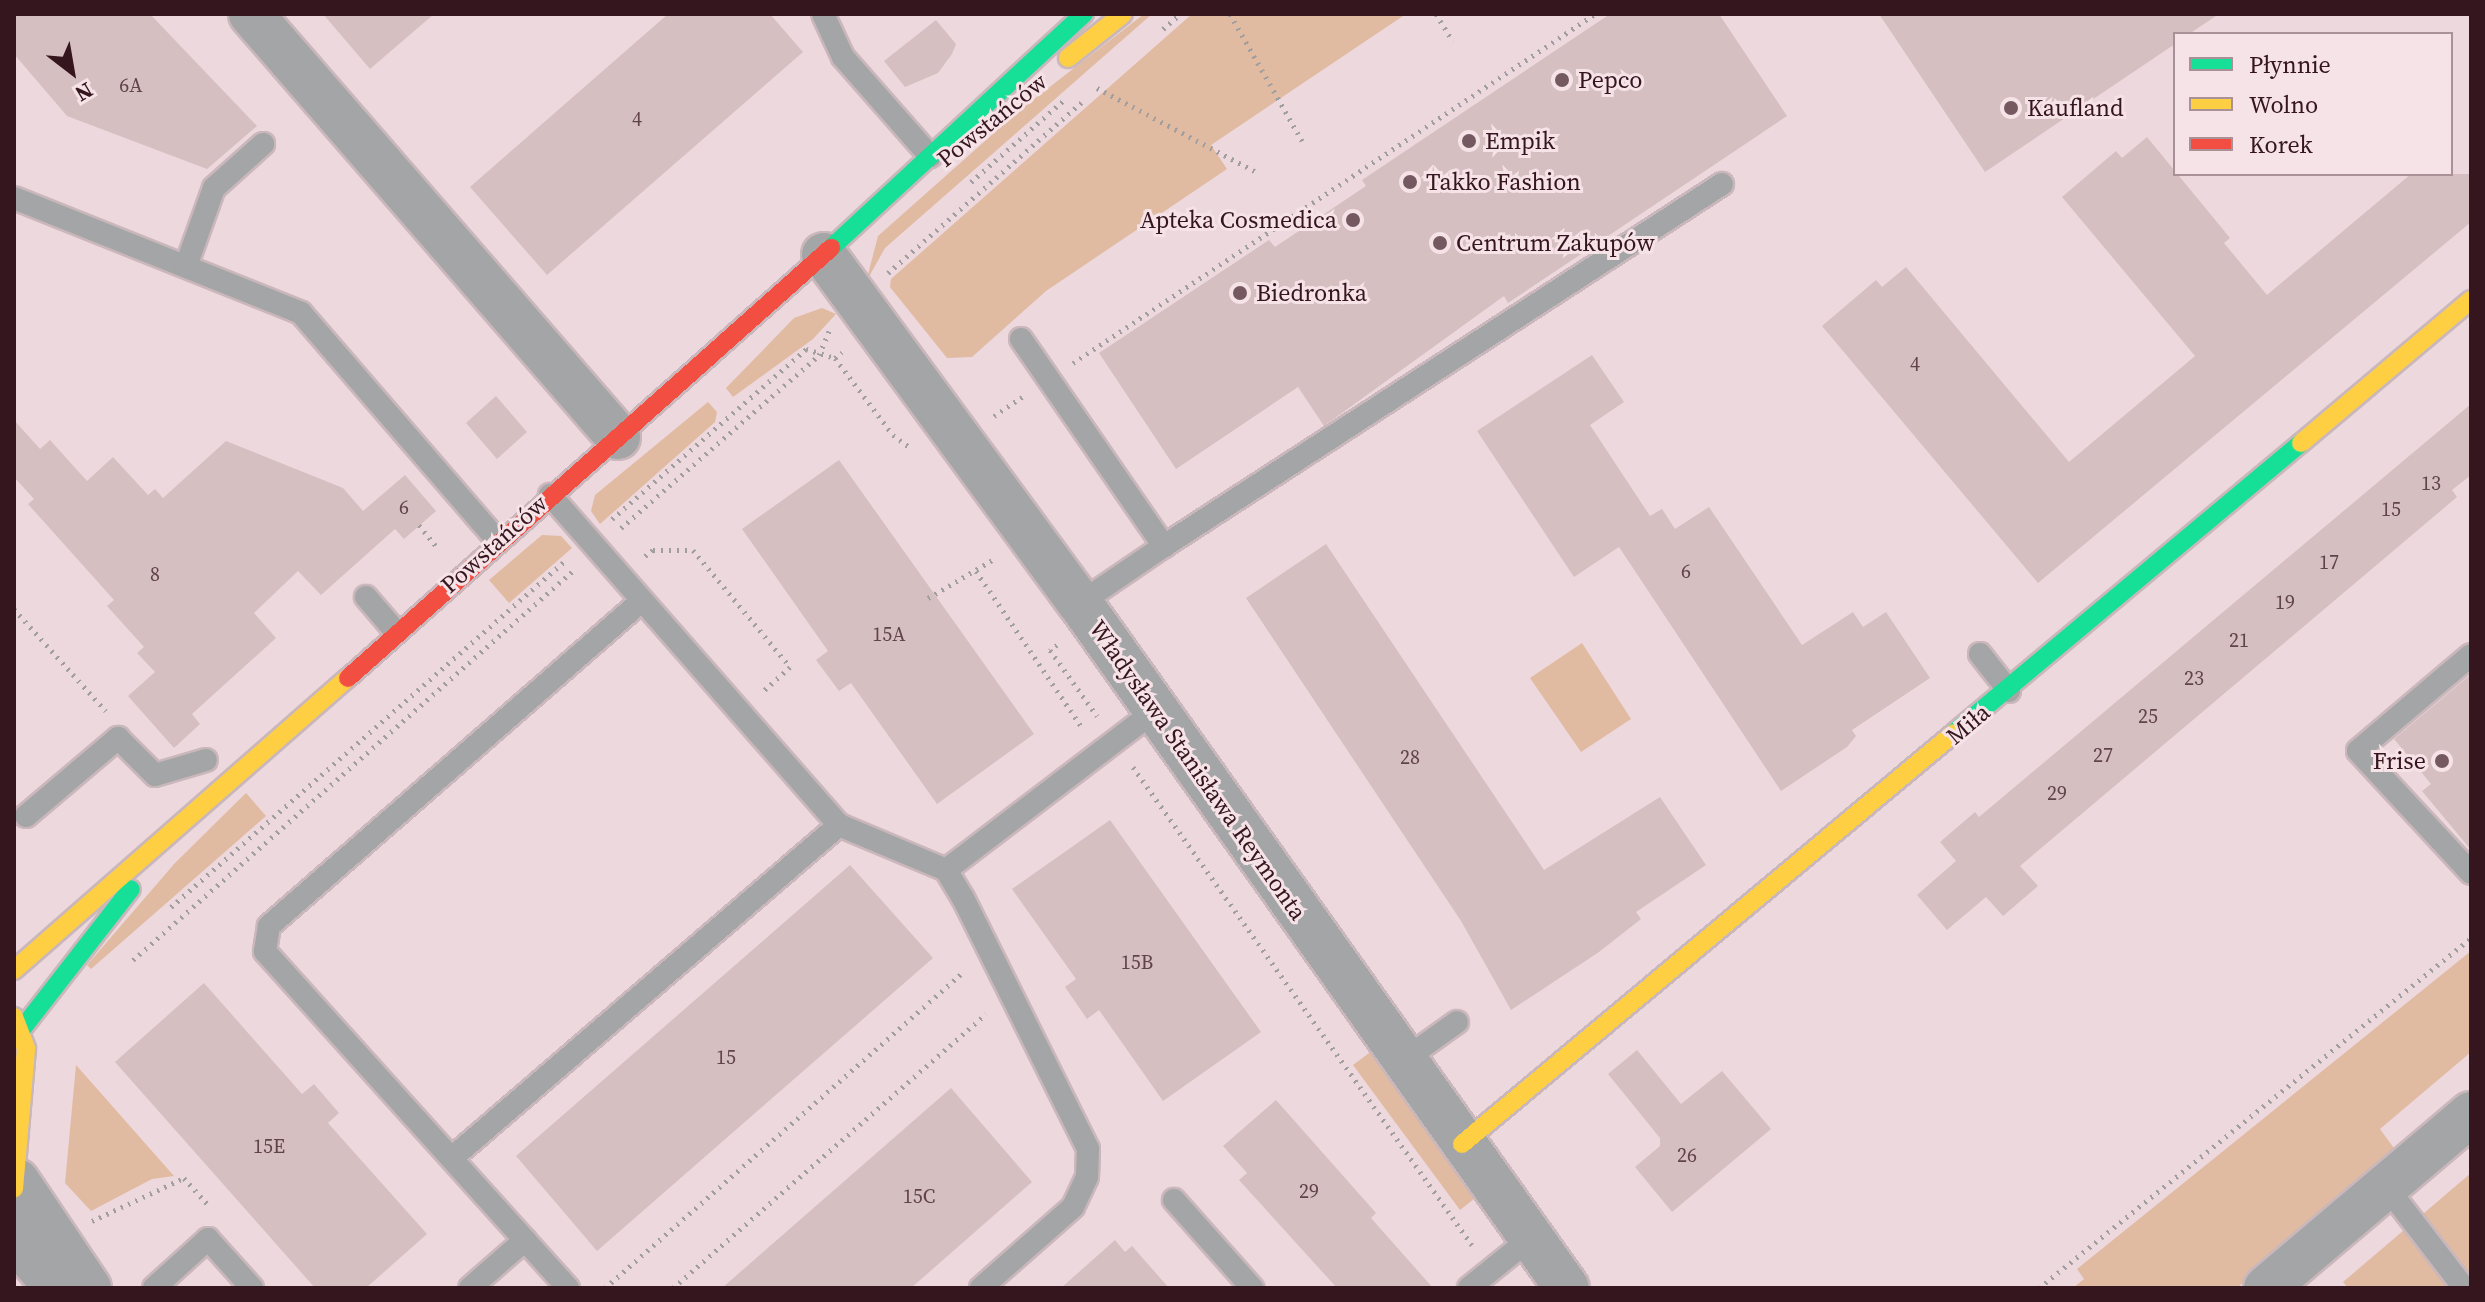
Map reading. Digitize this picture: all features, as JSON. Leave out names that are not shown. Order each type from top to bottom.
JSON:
[{"type":"street","points":[[251,14],[618,437]]},
{"type":"street","name":"Powstańców","points":[[14,970],[103,887],[169,837],[498,541],[824,255],[1084,14]]},
{"type":"street","name":"Powstańców","points":[[824,255],[1123,14]]},
{"type":"street","name":"Władysława Stanisława Reymonta","points":[[824,255],[1080,603],[1567,1288]]},
{"type":"street","name":"Miła","points":[[1462,1144],[2009,691],[2471,300]]},
{"type":"street","name":"Powstańców","points":[[18,1023],[169,837]]},
{"type":"street","points":[[18,1023],[15,1184],[89,1288]]},
{"type":"street","points":[[2266,1288],[2471,1114]]},
{"type":"street","points":[[14,1238],[57,1288]]},
{"type":"lane","points":[[823,14],[843,57],[930,156]]},
{"type":"lane","points":[[186,266],[214,188],[263,144]]},
{"type":"lane","points":[[1080,603],[1722,184]]},
{"type":"lane","points":[[14,198],[286,305],[313,323],[498,541]]},
{"type":"lane","points":[[1021,339],[1164,546]]},
{"type":"lane","points":[[550,495],[640,602],[839,825],[946,870],[989,949],[1088,1149],[1087,1177],[1073,1207],[981,1288]]},
{"type":"lane","points":[[366,597],[396,632]]},
{"type":"lane","points":[[568,1288],[265,951],[269,926],[640,602]]},
{"type":"lane","points":[[1980,654],[2009,691]]},
{"type":"lane","points":[[2471,655],[2358,751],[2471,873]]},
{"type":"lane","points":[[946,870],[1106,745],[1156,710]]},
{"type":"lane","points":[[26,816],[118,738],[155,775],[206,760]]},
{"type":"lane","points":[[452,1158],[839,825]]},
{"type":"lane","points":[[1404,1060],[1457,1022]]},
{"type":"lane","points":[[2385,1185],[2464,1288]]},
{"type":"lane","points":[[1174,1200],[1252,1288]]},
{"type":"lane","points":[[1469,1288],[1531,1238]]},
{"type":"lane","points":[[154,1288],[208,1239],[252,1288]]},
{"type":"lane","points":[[470,1288],[525,1240]]},
{"type":"path","points":[[1156,35],[1180,14]]},
{"type":"path","points":[[1230,14],[1302,141]]},
{"type":"path","points":[[1436,14],[1453,41]]},
{"type":"path","points":[[984,423],[1595,14]]},
{"type":"path","points":[[121,971],[819,355],[823,337],[857,301],[1109,77]]},
{"type":"path","points":[[1089,78],[1097,88],[1256,172]]},
{"type":"path","points":[[419,525],[432,540]]},
{"type":"path","points":[[620,577],[653,550],[693,550],[790,667],[738,713]]},
{"type":"path","points":[[928,598],[998,556]]},
{"type":"path","points":[[976,571],[1490,1270]]},
{"type":"path","points":[[14,609],[110,715]]},
{"type":"path","points":[[1060,642],[1050,650],[1106,745]]},
{"type":"path","points":[[2039,1288],[2471,938]]},
{"type":"path","points":[[605,1288],[989,949]]},
{"type":"path","points":[[673,1288],[1011,992]]},
{"type":"path","points":[[94,1220],[184,1178]]},
{"type":"shaded area","points":[[1144,14],[1152,14],[885,248],[866,282],[878,236],[1020,110]]},
{"type":"shaded area","points":[[1192,14],[1406,14],[1211,145],[1227,169],[1046,291],[972,357],[947,358],[890,287],[891,279]]},
{"type":"shaded area","points":[[822,308],[836,314],[813,339],[733,397],[726,388],[794,318]]},
{"type":"shaded area","points":[[708,402],[717,412],[715,422],[600,524],[591,511],[595,495]]},
{"type":"shaded area","points":[[542,535],[561,536],[572,548],[509,603],[489,580]]},
{"type":"shaded area","points":[[1582,643],[1631,719],[1581,752],[1530,678]]},
{"type":"shaded area","points":[[246,793],[266,816],[91,969],[87,965],[175,863]]},
{"type":"shaded area","points":[[2471,951],[2471,1052],[2380,1129],[2396,1151],[2237,1288],[2073,1288],[2084,1279],[2077,1269]]},
{"type":"shaded area","points":[[1376,1048],[1479,1195],[1460,1210],[1353,1065]]},
{"type":"shaded area","points":[[76,1065],[174,1176],[152,1179],[91,1211],[65,1183]]},
{"type":"shaded area","points":[[2471,1173],[2471,1288],[2348,1288],[2343,1282]]},
{"type":"building","points":[[14,14],[150,14],[257,126],[207,169],[67,116],[14,54]]},
{"type":"building","points":[[323,14],[434,14],[370,69]]},
{"type":"building","points":[[668,14],[770,14],[803,52],[547,275],[470,187]]},
{"type":"building","name":"Centrum Zakupów","points":[[1610,14],[1719,14],[1787,116],[1508,303],[1504,296],[1324,426],[1298,387],[1176,469],[1099,353],[1269,240],[1275,247],[1366,186],[1362,180]]},
{"type":"building","name":"Kaufland","points":[[1879,14],[2219,14],[2192,32],[2173,32],[2173,45],[1985,172]]},
{"type":"building","points":[[936,20],[956,44],[952,54],[938,73],[905,87],[884,61]]},
{"type":"building","points":[[2147,137],[2173,169],[2173,176],[2179,176],[2230,238],[2224,243],[2267,295],[2409,176],[2471,174],[2471,222],[2038,583],[1822,326],[1876,280],[1882,287],[1906,267],[2069,462],[2195,356],[2062,197],[2116,151],[2122,158]]},
{"type":"building","points":[[1592,355],[1624,402],[1590,425],[1650,516],[1662,509],[1675,529],[1709,507],[1802,645],[1853,612],[1863,627],[1886,612],[1930,678],[1852,730],[1856,736],[1847,747],[1781,791],[1619,547],[1574,577],[1477,431]]},
{"type":"building","points":[[496,396],[527,432],[497,459],[466,423]]},
{"type":"building","points":[[2471,404],[2471,475],[2452,490],[2457,497],[2020,866],[2038,886],[2003,916],[1986,897],[1947,930],[1917,895],[1956,861],[1940,842],[1975,812],[1979,817]]},
{"type":"building","points":[[14,420],[40,449],[50,440],[87,481],[113,457],[148,495],[155,489],[163,498],[226,441],[343,488],[363,511],[405,475],[436,511],[404,539],[395,529],[321,595],[298,571],[254,613],[276,638],[192,714],[200,724],[174,748],[128,696],[155,672],[137,653],[144,647],[107,606],[114,600],[28,504],[34,499],[14,477]]},
{"type":"building","points":[[839,460],[1034,734],[937,804],[851,683],[839,691],[816,660],[828,651],[742,529]]},
{"type":"building","points":[[1326,544],[1544,870],[1660,797],[1706,865],[1636,912],[1641,919],[1599,952],[1511,1010],[1461,921],[1246,598]]},
{"type":"building","name":"Frise","points":[[2471,674],[2471,850],[2422,791],[2431,784],[2394,739]]},
{"type":"building","points":[[1110,820],[1261,1032],[1163,1101],[1099,1010],[1087,1019],[1065,987],[1076,979],[1012,889]]},
{"type":"building","points":[[850,865],[933,958],[597,1251],[516,1156]]},
{"type":"building","points":[[204,983],[302,1094],[314,1084],[339,1113],[328,1123],[427,1234],[366,1288],[315,1288],[115,1062]]},
{"type":"building","points":[[1637,1050],[1681,1104],[1722,1071],[1771,1129],[1672,1212],[1635,1167],[1660,1146],[1660,1138],[1608,1074]]},
{"type":"building","points":[[951,1088],[1032,1182],[911,1288],[722,1288]]},
{"type":"building","points":[[1276,1100],[1376,1213],[1371,1218],[1433,1288],[1337,1288],[1239,1180],[1247,1173],[1223,1146]]},
{"type":"building","points":[[1115,1240],[1125,1252],[1132,1246],[1169,1288],[1061,1288]]},
{"type":"traffic: fast","points":[[831,248],[1084,14]]},
{"type":"traffic: fast","points":[[1954,733],[2301,443]]},
{"type":"traffic: fast","points":[[22,1029],[131,889]]},
{"type":"traffic: slow","points":[[1068,58],[1123,14]]},
{"type":"traffic: slow","points":[[2301,443],[2471,300]]},
{"type":"traffic: slow","points":[[14,970],[348,678]]},
{"type":"traffic: slow","points":[[1462,1144],[1954,733]]},
{"type":"traffic: slow","points":[[14,1017],[26,1049],[14,1188]]},
{"type":"traffic: jam","points":[[348,678],[831,248]]},
{"type":"place","name":"Pepco","points":[[1562,80]]},
{"type":"place","name":"Kaufland","points":[[2011,108]]},
{"type":"place","name":"Empik","points":[[1469,141]]},
{"type":"place","name":"Takko Fashion","points":[[1410,182]]},
{"type":"place","name":"Apteka Cosmedica","points":[[1353,220]]},
{"type":"place","name":"Centrum Zakupów","points":[[1440,243]]},
{"type":"place","name":"Biedronka","points":[[1240,293]]},
{"type":"place","name":"Frise","points":[[2442,761]]}]
